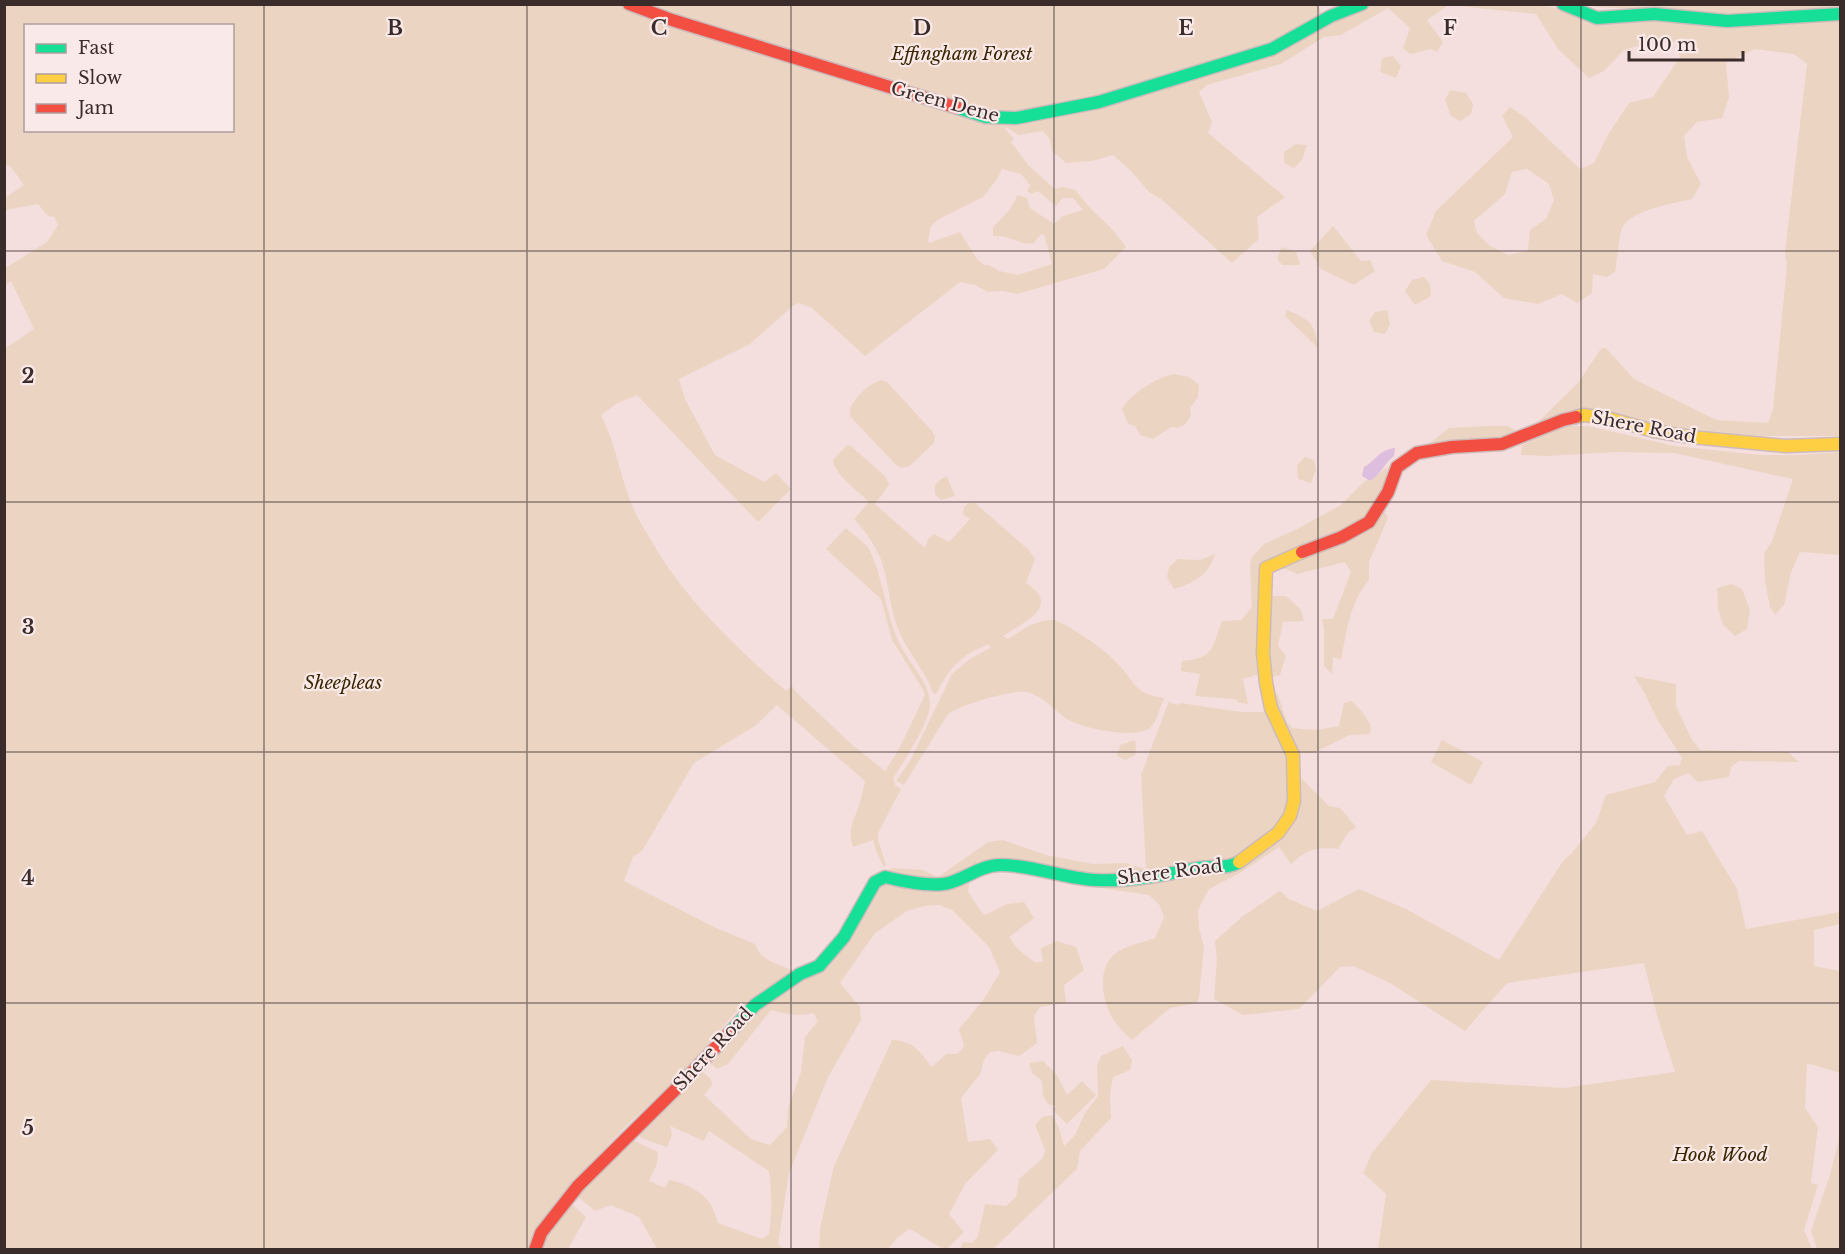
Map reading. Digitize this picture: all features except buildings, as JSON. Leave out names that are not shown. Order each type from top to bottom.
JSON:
[{"type":"street","name":"Green Dene","points":[[629,4],[645,12],[743,40],[844,74],[986,117],[1006,119],[1099,102],[1232,62],[1272,49],[1331,16],[1362,4]]},
{"type":"street","points":[[1563,4],[1597,18],[1654,15],[1727,21],[1840,14]]},
{"type":"street","name":"Shere Road","points":[[535,1250],[541,1233],[578,1186],[681,1084],[755,1005],[800,974],[819,966],[844,938],[875,882],[885,877],[929,885],[945,884],[976,871],[999,866],[1040,870],[1093,880],[1134,880],[1206,867],[1234,865],[1278,833],[1290,816],[1294,801],[1293,754],[1271,708],[1266,683],[1263,653],[1266,568],[1342,537],[1369,522],[1388,492],[1396,467],[1417,453],[1452,447],[1502,444],[1583,415],[1607,418],[1654,431],[1691,437],[1785,446],[1840,444]]},
{"type":"green space","name":"Effingham Forest","points":[[1318,4],[1322,16],[1268,45],[1190,71],[1080,101],[1013,116],[984,113],[644,5]]},
{"type":"green space","points":[[1840,4],[1840,8],[1731,14],[1588,5]]},
{"type":"green space","name":"Sheepleas","points":[[4,5],[621,5],[647,18],[1005,126],[1007,121],[1120,100],[1372,5],[1449,5],[1427,20],[1443,42],[1437,52],[1431,49],[1410,54],[1403,48],[1410,28],[1388,8],[1341,35],[1324,37],[1281,64],[1207,85],[1199,92],[1212,122],[1208,133],[1285,197],[1257,217],[1259,239],[1232,263],[1161,199],[1150,193],[1113,155],[1092,161],[1066,163],[1052,151],[1050,140],[1043,131],[1019,135],[1006,127],[1005,129],[1014,139],[1011,142],[1029,166],[1055,189],[1063,187],[1075,190],[1126,247],[1104,269],[1017,294],[1003,291],[988,292],[975,285],[960,282],[865,356],[812,308],[799,303],[750,344],[679,379],[685,399],[715,455],[764,482],[776,473],[791,489],[758,522],[637,395],[616,404],[601,415],[634,510],[666,564],[696,604],[713,622],[786,691],[792,686],[849,742],[885,771],[898,751],[925,695],[892,640],[881,599],[826,549],[846,528],[869,549],[879,574],[896,636],[924,682],[930,705],[921,732],[893,778],[895,785],[901,789],[878,833],[886,865],[884,867],[873,840],[853,847],[851,840],[852,825],[865,781],[777,705],[755,726],[694,763],[642,851],[633,857],[624,881],[714,927],[755,944],[761,955],[796,972],[743,1004],[679,1077],[623,1129],[587,1168],[537,1230],[530,1249],[7,1249],[4,1246],[4,349],[34,329],[11,281],[5,286],[4,269],[47,242],[58,225],[54,217],[48,216],[38,204],[5,212],[5,198],[24,185],[10,166],[5,165]],"holes":[[[1002,169],[1021,174],[1030,185],[1027,191],[1032,194],[1038,191],[1056,206],[1063,198],[1073,198],[1083,210],[1063,216],[1054,224],[1030,208],[1027,198],[1017,195],[1010,208],[993,227],[993,236],[1002,236],[1027,244],[1034,243],[1040,235],[1044,234],[1052,264],[1018,275],[984,265],[977,259],[960,232],[929,243],[931,226],[939,219],[983,197]]]},
{"type":"green space","points":[[1449,5],[1539,5],[1558,8],[1594,23],[1653,20],[1727,26],[1840,21],[1840,436],[1762,436],[1678,428],[1608,414],[1535,425],[1578,383],[1600,350],[1605,347],[1634,379],[1708,416],[1717,420],[1768,423],[1773,409],[1787,265],[1785,252],[1807,64],[1794,54],[1755,49],[1726,63],[1729,97],[1722,118],[1697,122],[1684,136],[1687,157],[1701,184],[1692,199],[1644,211],[1628,220],[1623,226],[1619,241],[1615,272],[1607,277],[1593,274],[1592,293],[1577,303],[1562,294],[1538,304],[1504,298],[1475,272],[1442,261],[1426,235],[1436,211],[1513,137],[1502,116],[1510,107],[1525,117],[1580,169],[1594,163],[1609,133],[1629,103],[1653,97],[1680,57],[1675,42],[1652,42],[1624,50],[1604,71],[1589,78],[1558,49],[1536,14]],"holes":[[[1527,169],[1549,184],[1554,200],[1546,219],[1530,230],[1528,251],[1508,255],[1490,246],[1477,233],[1474,221],[1505,194],[1512,172]]]},
{"type":"green space","points":[[1393,56],[1401,66],[1396,78],[1380,72],[1382,58]]},
{"type":"green space","points":[[1450,90],[1466,93],[1473,104],[1471,114],[1460,121],[1451,116],[1445,100]]},
{"type":"green space","points":[[1296,144],[1307,145],[1302,160],[1294,168],[1284,163],[1284,152]]},
{"type":"green space","points":[[1333,226],[1361,261],[1370,260],[1375,271],[1354,285],[1321,269],[1310,251]]},
{"type":"green space","points":[[1282,247],[1296,252],[1300,265],[1282,265],[1277,258]]},
{"type":"green space","points":[[1424,277],[1430,284],[1431,296],[1415,305],[1405,291],[1412,280]]},
{"type":"green space","points":[[1287,310],[1310,323],[1318,348],[1285,316]]},
{"type":"green space","points":[[1387,310],[1390,324],[1385,334],[1374,332],[1369,321],[1375,312]]},
{"type":"green space","points":[[1174,374],[1189,377],[1199,385],[1198,397],[1190,408],[1191,415],[1186,424],[1177,428],[1171,427],[1153,439],[1140,435],[1135,426],[1128,424],[1122,409],[1145,387]]},
{"type":"green space","points":[[881,380],[887,382],[935,437],[934,443],[914,462],[902,468],[896,465],[850,416],[855,400],[865,389]]},
{"type":"green space","points":[[1508,426],[1520,433],[1503,441],[1429,444],[1449,428]]},
{"type":"green space","points":[[1566,426],[1588,426],[1675,446],[1761,455],[1840,452],[1840,555],[1800,552],[1791,572],[1784,605],[1775,615],[1770,607],[1765,581],[1764,553],[1772,541],[1793,479],[1674,453],[1521,455],[1522,445]]},
{"type":"green space","points":[[847,445],[886,477],[889,485],[875,504],[925,548],[928,539],[934,534],[949,542],[970,519],[963,514],[964,507],[969,503],[975,503],[1029,550],[1035,559],[1026,583],[1038,593],[1041,603],[1034,615],[1003,636],[1008,639],[1023,629],[1045,620],[1057,621],[1066,625],[1112,658],[1140,690],[1164,698],[1150,728],[1134,733],[1110,732],[1069,720],[1044,701],[1027,692],[999,695],[963,706],[948,714],[904,785],[896,781],[910,761],[952,674],[970,659],[990,648],[989,644],[964,657],[952,669],[937,693],[933,693],[898,629],[878,553],[854,519],[869,502],[842,477],[834,465],[833,460]]},
{"type":"green space","points":[[1305,457],[1314,460],[1316,470],[1311,483],[1298,479],[1297,465]]},
{"type":"green space","points":[[1388,466],[1378,499],[1363,518],[1336,535],[1261,566],[1260,674],[1243,679],[1248,704],[1240,703],[1235,699],[1195,696],[1200,674],[1181,671],[1182,661],[1207,654],[1214,644],[1222,621],[1241,620],[1252,607],[1250,564],[1252,557],[1264,544],[1341,505],[1366,480],[1370,481]]},
{"type":"green space","points":[[947,477],[955,496],[941,500],[935,494],[935,485],[942,478]]},
{"type":"green space","points":[[1384,511],[1388,518],[1369,562],[1369,580],[1353,608],[1341,660],[1333,657],[1332,674],[1324,666],[1322,619],[1333,619],[1351,572],[1345,562],[1297,574],[1286,569],[1275,568],[1370,527]]},
{"type":"green space","points":[[1215,554],[1205,573],[1188,584],[1174,589],[1167,577],[1169,567],[1178,559],[1200,560]]},
{"type":"green space","points":[[1732,584],[1742,589],[1750,610],[1747,629],[1735,636],[1723,625],[1718,609],[1717,588]]},
{"type":"green space","points":[[1268,596],[1286,596],[1301,610],[1304,621],[1283,622],[1278,646],[1286,656],[1280,675],[1268,678]]},
{"type":"green space","name":"Hook Wood","points":[[1634,676],[1676,684],[1676,706],[1691,738],[1700,750],[1788,752],[1799,762],[1739,761],[1731,767],[1729,777],[1698,782],[1688,773],[1674,779],[1664,796],[1687,835],[1702,831],[1737,889],[1746,929],[1840,912],[1840,924],[1814,930],[1814,966],[1840,971],[1840,1073],[1807,1063],[1805,1108],[1818,1127],[1811,1183],[1818,1185],[1804,1230],[1812,1249],[1378,1249],[1386,1194],[1363,1173],[1372,1153],[1431,1080],[1564,1088],[1675,1072],[1658,1019],[1644,963],[1507,983],[1465,1031],[1390,983],[1353,966],[1340,967],[1299,1009],[1243,1015],[1214,999],[1217,958],[1215,941],[1243,916],[1280,891],[1289,899],[1317,911],[1359,889],[1406,909],[1499,960],[1563,861],[1596,823],[1606,795],[1655,782],[1668,766],[1680,765],[1682,758],[1657,719]]},
{"type":"green space","points":[[1272,694],[1278,695],[1287,722],[1292,728],[1316,730],[1339,726],[1344,703],[1352,701],[1368,720],[1370,734],[1350,735],[1313,753],[1296,753],[1283,731]]},
{"type":"green space","points":[[1169,701],[1178,705],[1180,703],[1242,712],[1266,712],[1271,715],[1289,753],[1291,770],[1329,806],[1340,808],[1356,827],[1347,834],[1338,849],[1312,850],[1291,864],[1279,847],[1240,873],[1209,889],[1198,910],[1199,928],[1204,948],[1197,1003],[1170,1008],[1132,1040],[1117,1025],[1109,1011],[1104,992],[1104,973],[1107,964],[1119,951],[1155,938],[1164,917],[1159,904],[1149,895],[1079,885],[1073,872],[998,862],[970,878],[968,891],[985,915],[1007,904],[1024,902],[1034,918],[1009,937],[1018,949],[1034,962],[1043,962],[1041,948],[1057,941],[1076,947],[1084,970],[1064,985],[1066,1003],[1040,1007],[1034,1016],[1037,1043],[1019,1056],[999,1051],[990,1052],[984,1060],[980,1074],[961,1098],[968,1142],[990,1139],[998,1150],[965,1184],[949,1214],[964,1232],[947,1249],[943,1249],[910,1229],[898,1237],[888,1249],[819,1249],[820,1228],[834,1166],[892,1040],[911,1045],[932,1067],[946,1054],[958,1054],[964,1046],[959,1029],[984,999],[1000,972],[989,947],[952,910],[939,905],[907,911],[875,933],[840,983],[860,1007],[861,1020],[828,1077],[789,1173],[778,1244],[784,1249],[657,1249],[639,1217],[611,1205],[595,1211],[576,1195],[630,1139],[658,1152],[657,1164],[649,1181],[665,1188],[669,1180],[681,1183],[707,1200],[718,1223],[762,1239],[769,1234],[771,1187],[769,1171],[709,1131],[704,1141],[670,1126],[672,1135],[667,1147],[641,1138],[637,1132],[701,1070],[711,1079],[712,1085],[704,1095],[751,1139],[770,1145],[787,1127],[788,1108],[801,1072],[805,1037],[818,1021],[813,1013],[803,1015],[771,1010],[728,1064],[717,1069],[710,1063],[757,1007],[800,977],[821,969],[839,934],[879,871],[881,875],[892,868],[923,870],[938,877],[988,842],[1003,840],[1046,855],[1093,864],[1125,863],[1146,869],[1141,775]]},
{"type":"green space","points":[[1135,740],[1135,755],[1125,760],[1117,756],[1120,745]]},
{"type":"green space","points":[[1442,740],[1483,762],[1471,785],[1431,762]]},
{"type":"green space","points":[[1123,1046],[1132,1060],[1130,1070],[1113,1077],[1110,1095],[1111,1118],[1080,1151],[1077,1169],[993,1249],[960,1249],[963,1242],[972,1243],[978,1236],[985,1204],[1006,1206],[1016,1197],[1019,1179],[1043,1158],[1045,1150],[1035,1125],[1042,1117],[1052,1115],[1059,1128],[1064,1146],[1075,1135],[1085,1113],[1098,1096],[1097,1066],[1101,1056]]},
{"type":"green space","points":[[1043,1061],[1057,1075],[1067,1095],[1082,1081],[1096,1095],[1067,1124],[1053,1110],[1056,1106],[1048,1104],[1043,1096],[1042,1081],[1032,1073],[1029,1063]]},
{"type":"green space","points":[[1840,1127],[1840,1249],[1817,1249],[1811,1231],[1830,1175]]},
{"type":"green space","points":[[573,1205],[586,1217],[568,1249],[539,1250],[544,1237],[562,1212]]},
{"type":"shaded area","points":[[1395,448],[1394,456],[1374,478],[1370,481],[1362,476],[1364,467],[1381,453]]},
{"type":"traffic: fast","points":[[958,108],[986,117],[1016,118],[1099,102],[1272,49],[1331,16],[1362,4]]},
{"type":"traffic: fast","points":[[1563,4],[1597,18],[1654,14],[1727,21],[1840,14]]},
{"type":"traffic: fast","points":[[731,1031],[755,1005],[800,974],[819,966],[844,937],[875,882],[885,877],[906,882],[944,884],[985,868],[1000,865],[1024,867],[1083,879],[1121,880],[1225,866],[1239,862]]},
{"type":"traffic: slow","points":[[1576,417],[1583,415],[1607,418],[1654,431],[1691,437],[1785,446],[1840,444]]},
{"type":"traffic: slow","points":[[1239,862],[1278,833],[1290,816],[1294,801],[1293,755],[1271,708],[1263,653],[1266,568],[1302,552]]},
{"type":"traffic: jam","points":[[629,4],[672,20],[958,108]]},
{"type":"traffic: jam","points":[[1302,552],[1342,537],[1369,522],[1388,492],[1397,467],[1417,453],[1452,447],[1502,444],[1576,417]]},
{"type":"traffic: jam","points":[[535,1250],[541,1233],[578,1186],[731,1031]]}]
